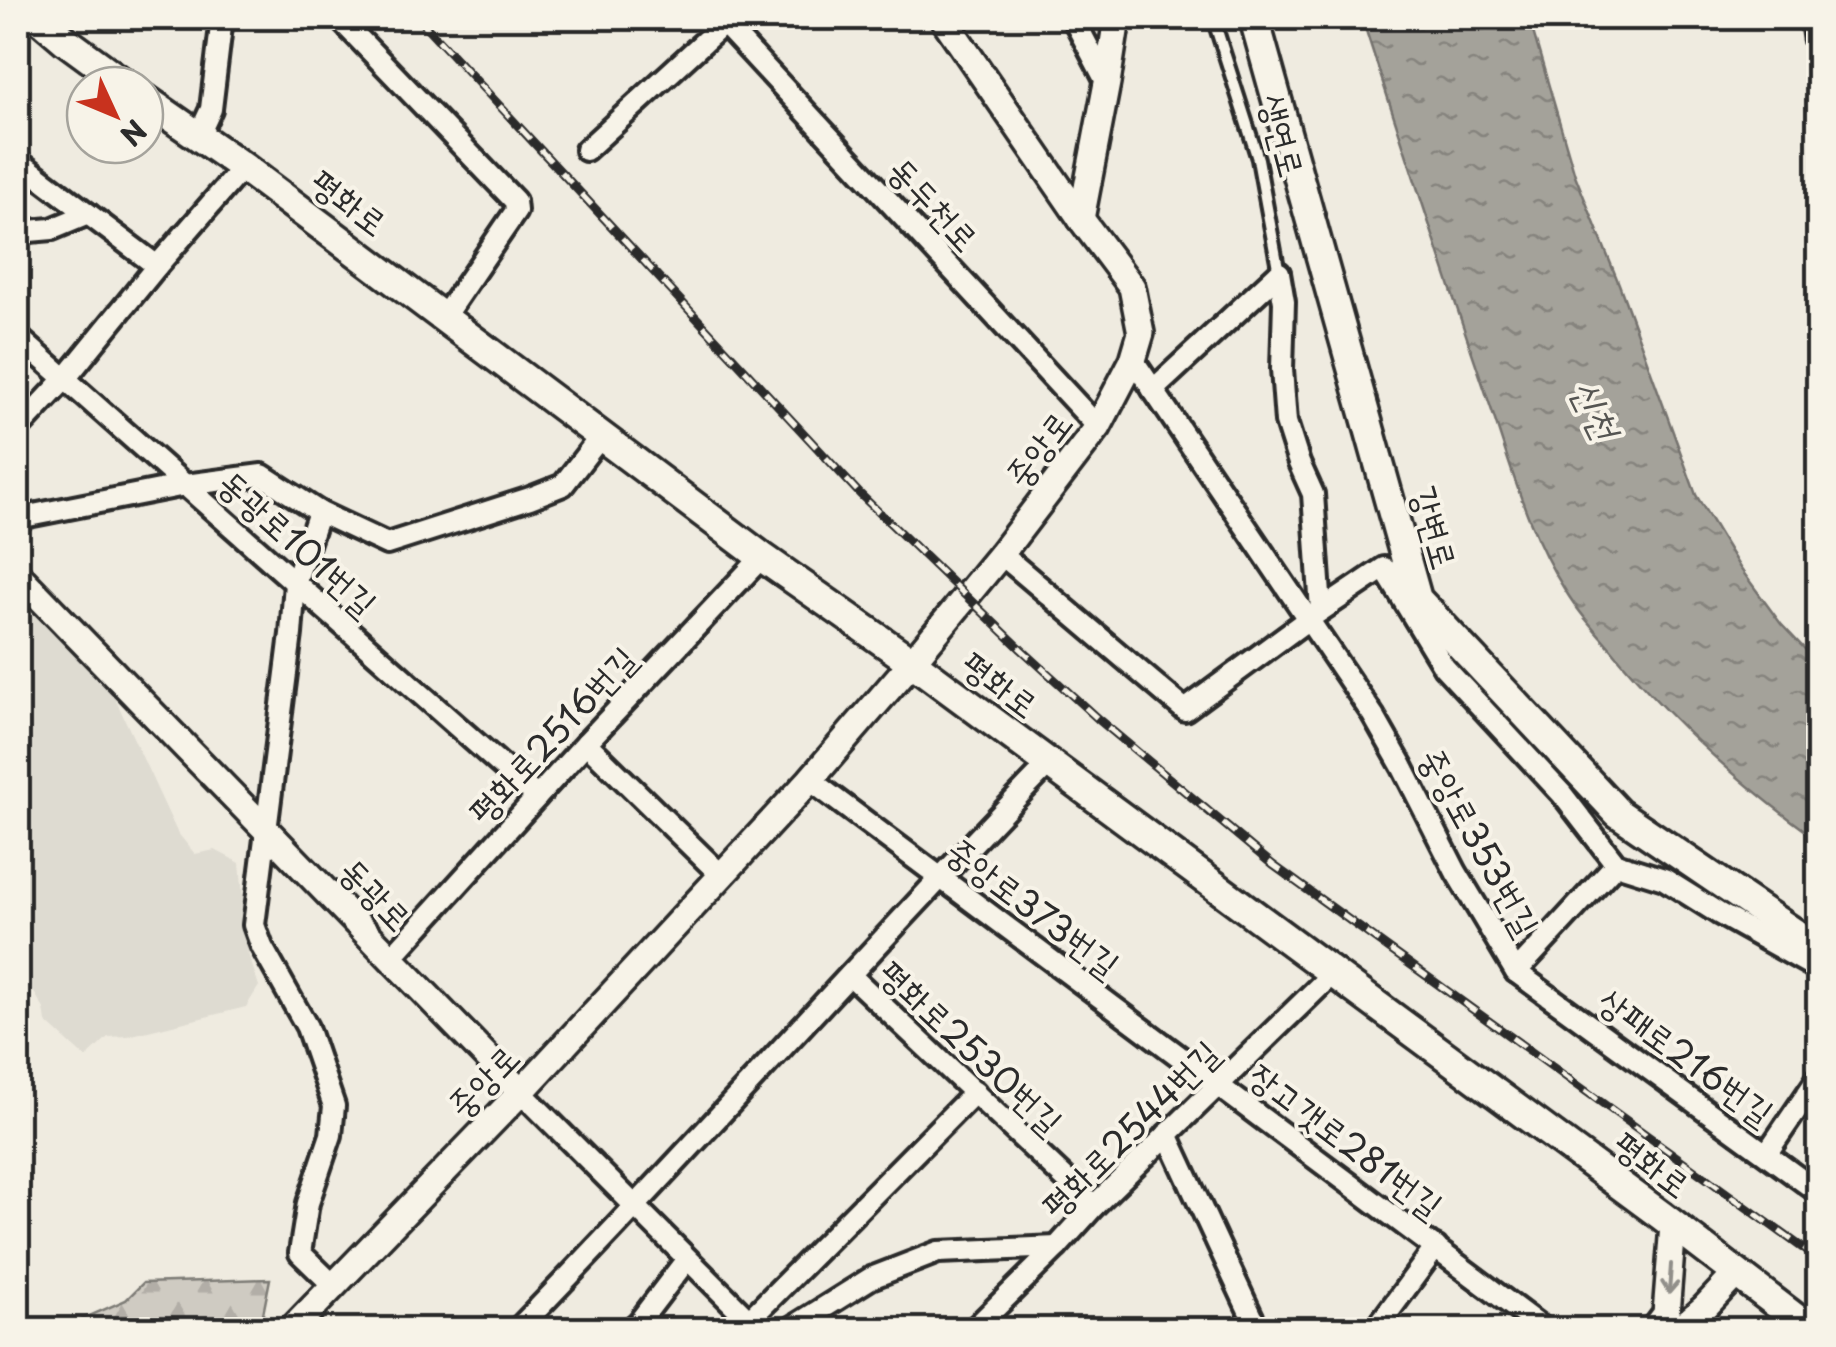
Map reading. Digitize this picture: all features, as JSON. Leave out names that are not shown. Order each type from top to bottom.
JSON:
[{"type":"main road","points":[[39,18],[98,65]]},
{"type":"main road","name":"강변로","points":[[1254,18],[1417,599],[1618,813],[1818,949]]},
{"type":"main road","points":[[1815,18],[1818,38]]},
{"type":"main road","name":"평화로","points":[[165,113],[1811,1330]]},
{"type":"street","points":[[198,137],[211,108],[222,18]]},
{"type":"street","points":[[340,18],[515,201],[512,218],[443,318]]},
{"type":"street","name":"중앙로","points":[[291,1330],[520,1092],[810,780],[1001,554],[1098,427],[1133,360],[1141,333],[1132,287],[943,18]]},
{"type":"street","points":[[1073,18],[1107,83]]},
{"type":"street","points":[[1081,218],[1117,18]]},
{"type":"street","name":"동두천로","points":[[586,150],[724,19],[1098,427]]},
{"type":"street","points":[[18,160],[157,266]]},
{"type":"street","points":[[18,429],[243,168]]},
{"type":"street","points":[[18,232],[52,229],[88,214]]},
{"type":"street","points":[[1153,390],[1279,273]]},
{"type":"street","points":[[1279,273],[1284,302],[1282,369],[1286,422],[1313,494],[1314,615]]},
{"type":"street","name":"동광로101번길","points":[[18,337],[537,797]]},
{"type":"street","name":"중앙로353번길","points":[[1001,554],[1185,710],[1314,615],[1384,568],[1444,667],[1562,794],[1616,864],[1516,972],[1314,615],[1133,360]]},
{"type":"street","points":[[18,518],[185,486],[262,476],[319,512],[388,544],[563,484],[601,436]]},
{"type":"street","points":[[319,512],[295,583],[254,924],[262,947],[306,1027],[334,1106],[331,1135],[308,1203],[300,1253],[333,1285]]},
{"type":"street","name":"평화로2516번길","points":[[391,958],[586,742],[762,557]]},
{"type":"street","name":"동광로","points":[[18,575],[520,1092],[754,1325],[975,1092]]},
{"type":"street","points":[[586,742],[721,876]]},
{"type":"street","name":"평화로2530번길","points":[[517,1330],[636,1208],[939,876],[1048,764]]},
{"type":"street","name":"중앙로373번길","points":[[810,780],[1218,1084]]},
{"type":"street","points":[[1616,864],[1664,878],[1818,969]]},
{"type":"street","name":"상패로216번길","points":[[1516,972],[1818,1192]]},
{"type":"street","name":"평화로2544번길","points":[[973,1330],[1332,974]]},
{"type":"street","name":"평화로2530번길","points":[[850,975],[1094,1206]]},
{"type":"street","points":[[1767,1153],[1818,1078]]},
{"type":"street","name":"장고갯로281번길","points":[[1218,1084],[1545,1330]]},
{"type":"street","points":[[1167,1134],[1258,1330]]},
{"type":"street","points":[[1654,1330],[1666,1314],[1673,1225]]},
{"type":"street","points":[[788,1330],[871,1278],[938,1252],[1057,1247]]},
{"type":"street","name":"장고갯로281번길","points":[[1375,1330],[1436,1247]]},
{"type":"street","points":[[635,1326],[687,1259]]},
{"type":"street","points":[[1678,1330],[1736,1274]]},
{"type":"lane","name":"생연로","points":[[1213,18],[1258,158],[1279,273]]},
{"type":"shaded area","points":[[18,599],[113,694],[177,832],[195,854],[215,850],[240,863],[248,953],[259,986],[246,1007],[128,1036],[108,1037],[86,1058],[46,1022],[44,1009],[18,965]]},
{"type":"green space","points":[[270,1279],[260,1329],[60,1329],[126,1300],[143,1283]]},
{"type":"green space","points":[[18,1321],[60,1329],[18,1329]]},
{"type":"water","name":"신천","points":[[1362,18],[1529,18],[1575,175],[1696,495],[1740,568],[1781,624],[1818,663],[1818,840],[1733,773],[1680,724],[1590,625],[1552,569],[1514,478]]},
{"type":"railway","points":[[418,18],[860,494],[1098,719],[1273,865],[1818,1259]]}]
